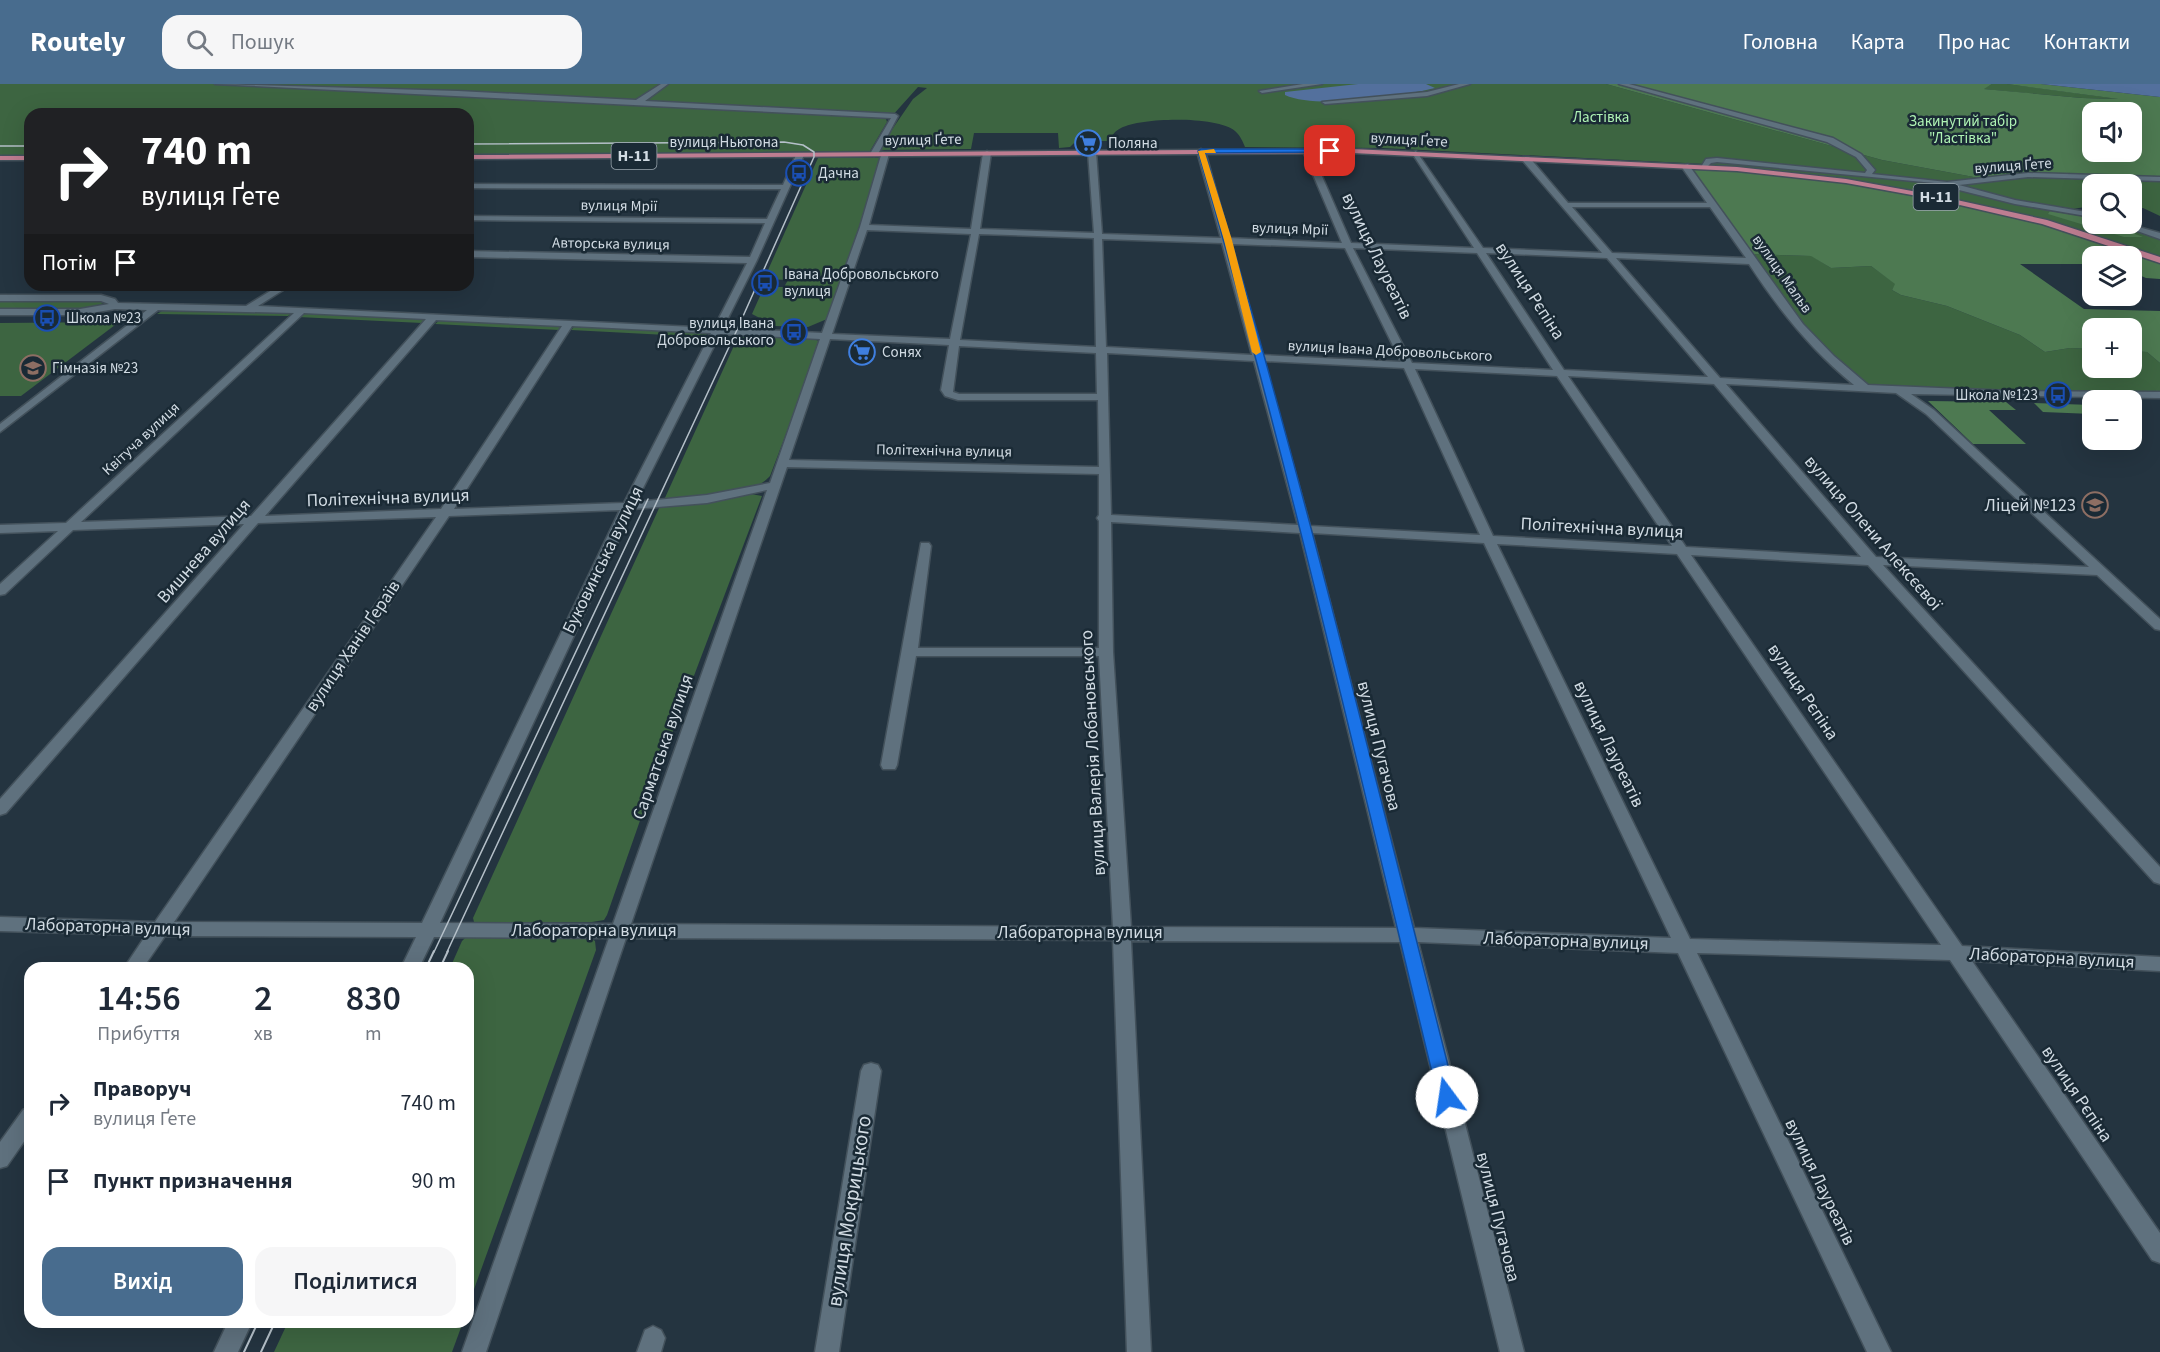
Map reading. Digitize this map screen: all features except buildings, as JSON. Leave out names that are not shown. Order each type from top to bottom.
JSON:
[{"type":"main road","name":"вулиця Ґете","points":[[800,154],[1307,151],[1416,153],[1705,167]]},
{"type":"main road","name":"вулиця Ньютона","points":[[474,157],[800,154]]},
{"type":"main road","points":[[0,158],[24,158]]},
{"type":"main road","name":"Н-11","points":[[1705,167],[1822,178],[1934,196],[2044,222],[2160,260]]},
{"type":"street","points":[[218,84],[637,103],[665,84]]},
{"type":"street","points":[[1262,91],[1319,84]]},
{"type":"street","points":[[1432,84],[1450,89]]},
{"type":"street","points":[[1325,102],[1392,99],[1467,84]]},
{"type":"street","points":[[1622,84],[1830,140],[1849,148],[1869,165],[1871,170],[1868,175]]},
{"type":"street","name":"Сарматська вулиця","points":[[474,1352],[864,227],[885,158],[880,154],[895,117],[637,103]]},
{"type":"street","name":"вулиця Пугачова","points":[[1201,151],[1228,240],[1305,529],[1512,1352]]},
{"type":"street","name":"вулиця Лауреатів","points":[[1307,151],[1348,246],[1409,367],[1488,539],[1880,1352]]},
{"type":"street","name":"вулиця Валерія Лобановського","points":[[1092,152],[1098,236],[1105,471],[1103,518],[1106,652],[1122,933],[1139,1352]]},
{"type":"street","points":[[987,153],[946,390],[949,394],[958,397],[1101,397]]},
{"type":"street","name":"вулиця Рєпіна","points":[[1416,153],[1561,374],[2160,1252]]},
{"type":"street","name":"Буковинська вулиця","points":[[413,962],[628,506],[753,260],[800,154]]},
{"type":"street","name":"вулиця Олени Алексєєвої","points":[[1526,159],[1872,561],[2160,878]]},
{"type":"street","name":"вулиця Ґете","points":[[1705,167],[1708,161],[1717,160],[1947,184],[2028,176],[2160,179]]},
{"type":"street","name":"вулиця Мальв","points":[[1684,166],[1802,330],[1824,354],[1865,388]]},
{"type":"street","points":[[1947,184],[2015,202],[2082,214]]},
{"type":"street","points":[[474,186],[786,187]]},
{"type":"street","points":[[1567,206],[1712,205]]},
{"type":"street","name":"вулиця Мрії","points":[[474,218],[770,221]]},
{"type":"street","name":"вулиця Мрії","points":[[864,227],[1751,261]]},
{"type":"street","points":[[2142,230],[2160,236]]},
{"type":"street","points":[[2146,231],[2160,231]]},
{"type":"street","name":"Авторська вулиця","points":[[474,254],[753,260]]},
{"type":"street","points":[[249,308],[276,291]]},
{"type":"street","points":[[0,298],[101,298],[112,301],[115,306],[80,312],[0,312]]},
{"type":"street","name":"вулиця Івана Добровольського","points":[[115,306],[249,308],[434,316],[1900,390],[2026,395],[2160,395]]},
{"type":"street","points":[[0,429],[156,307]]},
{"type":"street","name":"Квітуча вулиця","points":[[0,591],[302,310]]},
{"type":"street","name":"Вишнева вулиця","points":[[0,809],[434,316]]},
{"type":"street","name":"вулиця Ханів Ґераїв","points":[[137,962],[444,514],[569,323]]},
{"type":"street","points":[[1900,390],[1930,412],[2160,626]]},
{"type":"street","name":"Політехнічна вулиця","points":[[783,463],[1105,471]]},
{"type":"street","name":"Політехнічна вулиця","points":[[0,529],[628,506],[707,499],[775,485]]},
{"type":"street","name":"Політехнічна вулиця","points":[[1103,518],[1682,551],[2099,571]]},
{"type":"street","points":[[890,765],[910,652],[925,546]]},
{"type":"street","points":[[910,652],[1106,652]]},
{"type":"street","name":"Лабораторна вулиця","points":[[0,924],[160,929],[1406,935],[1685,946],[1958,953],[2160,964]]},
{"type":"street","name":"вулиця Мокрицького","points":[[827,1352],[871,1071]]},
{"type":"street","points":[[0,1159],[24,1125]]},
{"type":"street","points":[[226,1352],[237,1328]]},
{"type":"green space","name":"Ластівка","points":[[0,84],[1606,84],[1882,160],[1990,180],[2015,176],[2082,177],[2082,208],[2067,210],[2082,213],[2082,234],[2142,234],[2142,230],[2160,236],[2160,260],[2142,256],[2142,246],[2092,246],[1705,167],[1705,164],[1382,148],[1245,147],[1237,133],[1226,126],[1180,120],[1131,124],[1117,130],[1109,141],[1076,141],[1070,147],[1059,148],[1058,133],[974,133],[971,149],[878,150],[913,99],[927,88],[918,87],[892,116],[875,117],[886,119],[887,122],[870,151],[474,155],[474,108],[24,108],[24,156],[0,157]]},
{"type":"green space","name":"Закинутий табір \"Ластівка\"","points":[[1606,84],[1992,84],[1984,89],[2118,99],[2007,84],[2041,84],[2160,97],[2160,179],[2142,178],[2142,174],[2082,174],[2082,176],[2040,175],[1990,180],[1882,160]]},
{"type":"green space","points":[[1992,84],[2007,84],[2119,99],[1983,89]]},
{"type":"green space","points":[[818,158],[883,158],[827,319],[808,327],[775,326],[752,314],[764,287],[784,287],[788,280],[764,279]]},
{"type":"green space","points":[[1685,166],[1822,178],[2012,214],[2115,246],[2082,246],[2082,264],[2020,264],[2084,309],[2160,311],[2160,363],[2147,352],[2142,352],[2142,318],[2082,318],[2082,349],[2045,352],[2020,335],[1947,306],[1901,295],[1892,290],[1895,284],[1871,266],[1831,268],[1811,256],[1747,254]]},
{"type":"green space","points":[[2142,179],[2160,179],[2160,216],[2143,208]]},
{"type":"green space","points":[[2050,211],[2082,216],[2082,224],[2048,214]]},
{"type":"green space","points":[[2114,234],[2135,234],[2143,237],[2124,237]]},
{"type":"green space","points":[[1747,254],[1812,256],[1831,268],[1871,266],[1896,284],[1892,290],[1901,295],[1947,306],[2020,335],[2045,352],[2082,349],[2082,378],[2142,378],[2142,352],[2147,352],[2160,363],[2160,395],[2142,395],[2142,390],[2082,390],[2082,393],[1865,388],[1824,354]]},
{"type":"green space","points":[[2142,254],[2160,260],[2160,279],[2142,276]]},
{"type":"green space","points":[[97,300],[104,303],[89,308],[0,309],[0,301]]},
{"type":"green space","points":[[162,311],[293,312],[288,316],[157,314]]},
{"type":"green space","points":[[305,313],[428,318],[422,323],[298,317]]},
{"type":"green space","points":[[441,319],[563,325],[559,330],[435,324]]},
{"type":"green space","name":"Гімназія №23","points":[[119,322],[21,396],[0,396],[0,323]]},
{"type":"green space","points":[[574,327],[707,333],[705,337],[571,330]]},
{"type":"green space","points":[[743,337],[814,339],[821,342],[770,476],[749,489],[735,493],[664,500],[737,339]]},
{"type":"green space","points":[[1928,401],[2006,402],[2016,410],[1989,410],[2026,444],[1973,444]]},
{"type":"green space","points":[[2034,403],[2082,405],[2082,414],[2043,412]]},
{"type":"green space","points":[[751,494],[762,496],[604,920],[592,922],[474,922],[473,918],[660,506]]},
{"type":"green space","points":[[467,936],[586,936],[595,941],[596,950],[474,1289],[474,962],[453,962],[462,941]]},
{"type":"green space","points":[[285,1328],[461,1328],[452,1352],[274,1352]]},
{"type":"water","points":[[1358,84],[1426,84],[1435,88],[1381,98],[1338,101],[1299,99],[1285,95],[1285,92]]},
{"type":"water","points":[[2041,84],[2160,84],[2160,97]]},
{"type":"tram line","points":[[447,952],[736,332],[814,157],[814,152],[803,145],[784,142],[474,144]]},
{"type":"tram line","points":[[0,146],[24,146]]},
{"type":"tram line","points":[[434,952],[648,499]]},
{"type":"tram line","points":[[429,962],[434,951]]},
{"type":"tram line","points":[[443,962],[448,951]]},
{"type":"tram line","points":[[244,1352],[255,1328]]},
{"type":"tram line","points":[[261,1352],[272,1328]]},
{"type":"slow traffic","points":[[1214,151],[1201,151],[1228,240],[1256,352]]},
{"type":"place","name":"Поляна","points":[[1088,143]]},
{"type":"place","name":"Дачна","points":[[799,173]]},
{"type":"place","name":"Івана Добровольського вулиця","points":[[765,283]]},
{"type":"place","name":"Школа №23","points":[[47,318]]},
{"type":"place","name":"вулиця Івана Добровольського","points":[[794,332]]},
{"type":"place","name":"Сонях","points":[[862,352]]},
{"type":"place","name":"Гімназія №23","points":[[33,368]]},
{"type":"place","name":"Школа №123","points":[[2058,395]]},
{"type":"place","name":"Ліцей №123","points":[[2095,505]]},
{"type":"route","points":[[1330,151],[1201,151],[1228,240],[1305,529],[1447,1097]]}]
